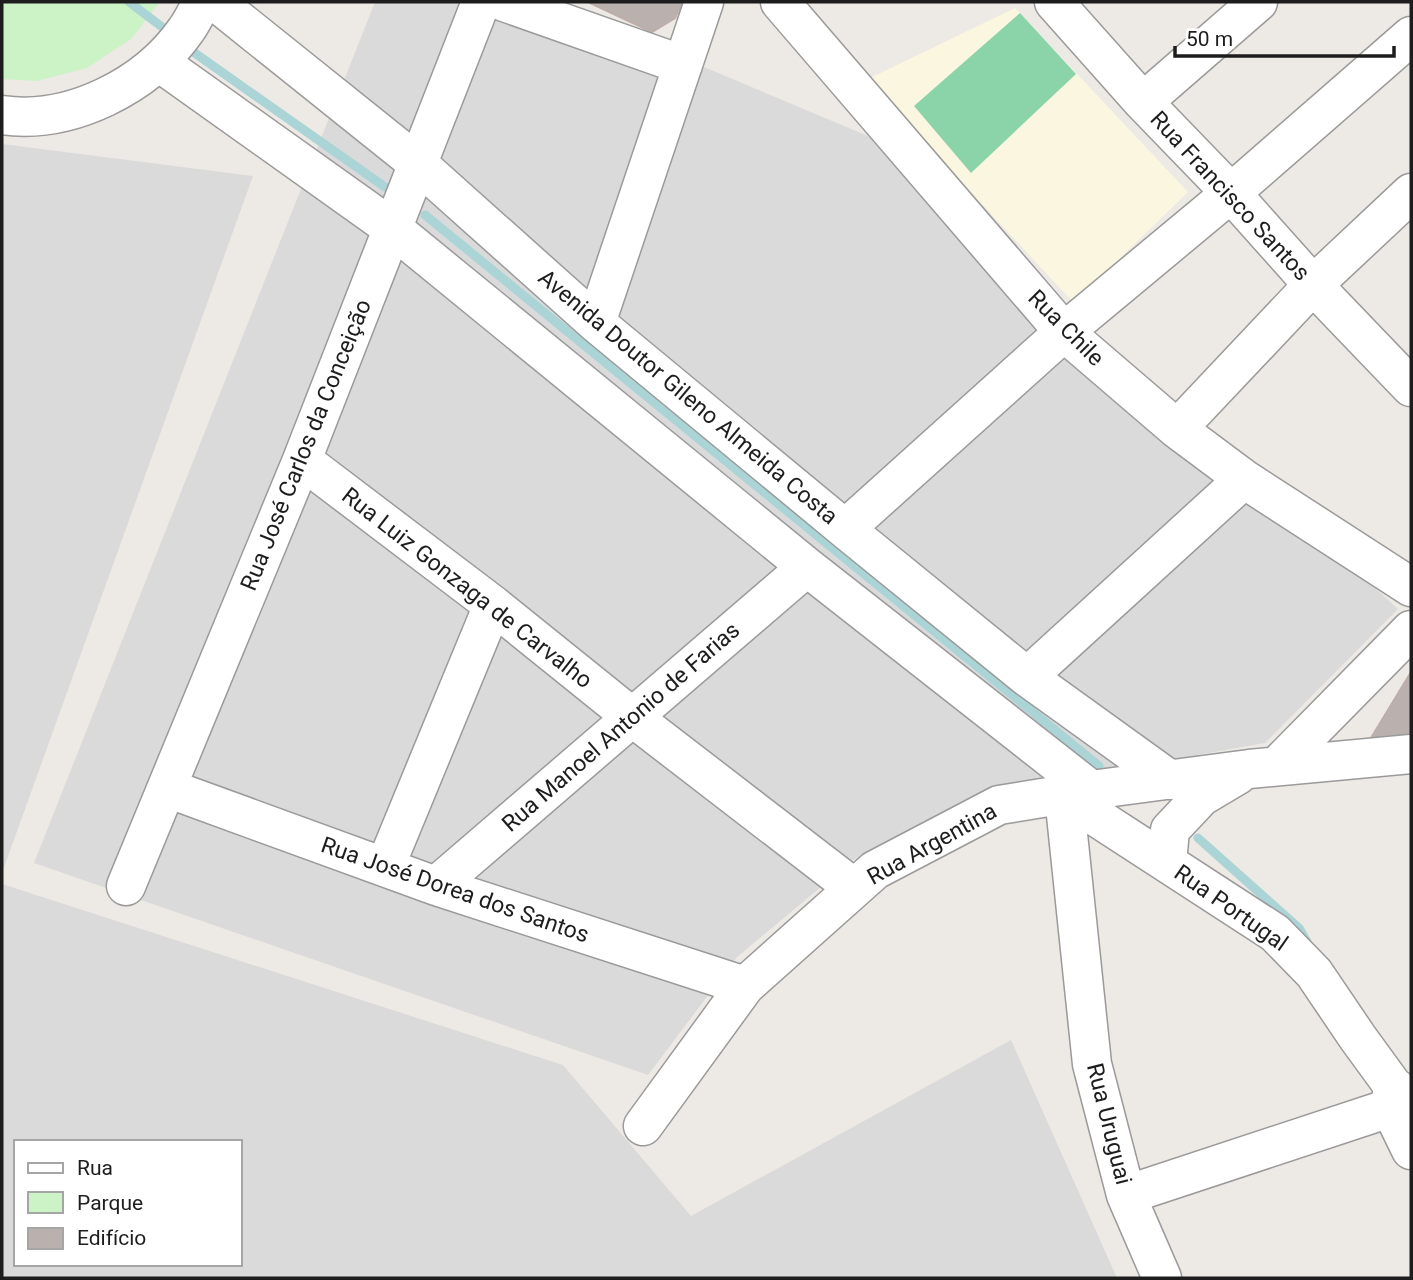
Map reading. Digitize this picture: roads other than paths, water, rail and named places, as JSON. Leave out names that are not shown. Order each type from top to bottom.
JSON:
[{"type":"street","points":[[2,115],[17,117],[68,111],[117,93],[159,62],[186,30],[202,2]]},
{"type":"street","name":"Avenida Doutor Gileno Almeida Costa","points":[[216,2],[417,163],[596,323],[845,529],[1027,677],[1170,780]]},
{"type":"street","name":"Rua José Carlos da Conceição","points":[[127,886],[302,460],[481,2]]},
{"type":"street","points":[[504,2],[682,65]]},
{"type":"street","points":[[596,323],[704,2]]},
{"type":"street","name":"Rua Chile","points":[[780,2],[1064,332],[1177,429],[1244,480],[1411,587]]},
{"type":"street","name":"Rua Francisco Santos","points":[[1054,2],[1313,285],[1404,366]]},
{"type":"street","points":[[1143,102],[1258,2]]},
{"type":"street","points":[[845,529],[1064,332],[1231,194],[1411,36]]},
{"type":"street","points":[[159,62],[392,228],[807,567],[1077,793]]},
{"type":"street","points":[[1177,429],[1313,285],[1411,193]]},
{"type":"street","name":"Rua Luiz Gonzaga de Carvalho","points":[[302,460],[493,605],[632,717],[854,888]]},
{"type":"street","points":[[1027,677],[1244,480]]},
{"type":"street","name":"Rua Manoel Antonio de Farias","points":[[436,886],[807,567]]},
{"type":"street","points":[[384,867],[493,605]]},
{"type":"street","points":[[1167,862],[1170,830],[1201,797],[1263,767],[1411,630]]},
{"type":"street","name":"Rua Argentina","points":[[643,1126],[745,986],[875,870],[999,805],[1263,767],[1411,754]]},
{"type":"street","name":"Rua José Dorea dos Santos","points":[[167,788],[436,886],[745,986]]},
{"type":"street","name":"Rua Portugal","points":[[1077,793],[1167,862],[1275,933],[1314,973],[1401,1098],[1411,1150]]},
{"type":"street","name":"Rua Uruguai","points":[[1077,793],[1093,1064],[1126,1195],[1401,1098]]},
{"type":"street","points":[[1126,1195],[1162,1278]]},
{"type":"waterway","points":[[129,2],[162,27]]},
{"type":"waterway","points":[[189,49],[385,187]]},
{"type":"waterway","points":[[425,215],[1099,766]]},
{"type":"waterway","points":[[1198,838],[1299,928],[1307,942]]}]
